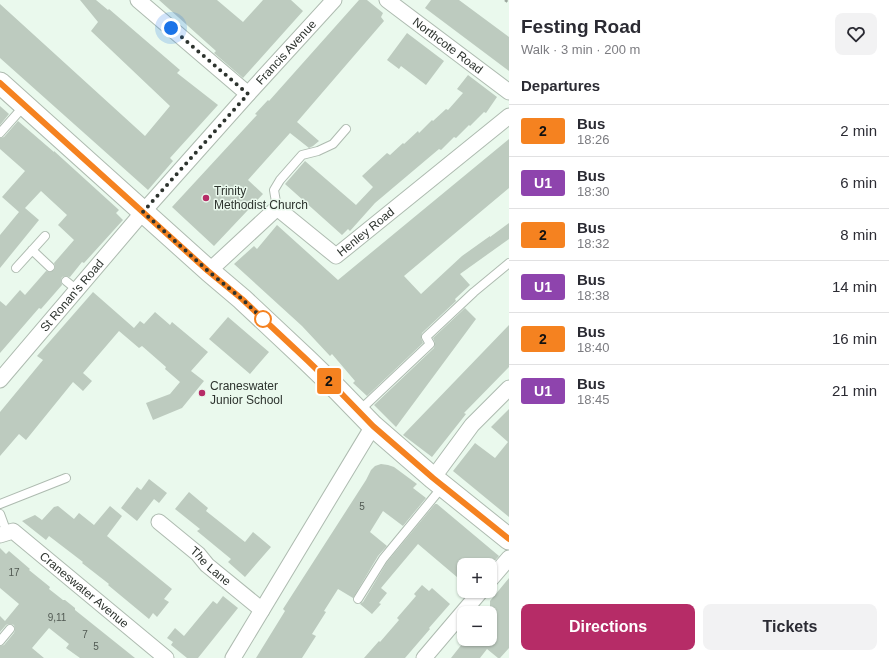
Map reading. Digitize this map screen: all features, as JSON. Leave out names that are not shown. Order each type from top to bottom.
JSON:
[{"type":"main road","points":[[0,83],[208,271],[242,299],[328,380],[366,419],[438,482],[509,539]]},
{"type":"street","points":[[138,0],[248,94]]},
{"type":"street","name":"Francis Avenue","points":[[143,212],[334,0]]},
{"type":"street","name":"Northcote Road","points":[[387,0],[509,92]]},
{"type":"street","name":"Henley Road","points":[[277,208],[336,256],[509,116]]},
{"type":"street","points":[[208,271],[277,208]]},
{"type":"street","name":"St Ronan's Road","points":[[1,376],[71,285],[143,212]]},
{"type":"street","points":[[438,482],[472,425],[509,388]]},
{"type":"street","points":[[233,658],[262,610],[366,419]]},
{"type":"street","name":"The Lane","points":[[159,522],[198,554],[207,565],[262,610]]},
{"type":"street","name":"Craneswater Avenue","points":[[4,534],[13,531],[166,658]]},
{"type":"street","points":[[497,572],[509,558]]},
{"type":"street","points":[[424,658],[475,598]]},
{"type":"lane","points":[[0,133],[25,105]]},
{"type":"lane","points":[[277,208],[274,190],[280,180],[302,156],[333,144],[346,129]]},
{"type":"lane","points":[[16,268],[44,236]]},
{"type":"lane","points":[[32,250],[50,267]]},
{"type":"lane","points":[[366,419],[430,344],[426,337],[474,292],[509,263]]},
{"type":"lane","points":[[0,504],[66,478]]},
{"type":"lane","points":[[358,599],[383,559],[438,482]]},
{"type":"lane","points":[[0,514],[4,534]]},
{"type":"lane","points":[[0,641],[10,629]]},
{"type":"path","points":[[505,0],[509,3]]},
{"type":"building","points":[[80,0],[96,0],[108,10],[109,9],[180,70],[177,73],[218,105],[170,158],[173,161],[148,190],[0,58],[0,4],[145,136],[170,106],[91,31],[98,22]]},
{"type":"building","points":[[159,0],[217,0],[243,22],[263,0],[291,0],[303,11],[243,78],[214,53],[216,51]]},
{"type":"building","points":[[359,0],[367,0],[383,13],[381,17],[384,21],[297,122],[319,141],[309,148],[290,133],[248,180],[263,194],[214,246],[172,207],[257,115],[255,114],[268,100],[269,101]]},
{"type":"building","points":[[431,0],[459,0],[509,37],[509,71],[425,8]]},
{"type":"building","points":[[407,33],[444,61],[426,85],[401,66],[399,69],[387,60]]},
{"type":"building","points":[[468,75],[497,97],[486,113],[484,112],[456,138],[454,137],[441,150],[439,149],[375,203],[350,231],[348,229],[342,235],[285,184],[305,161],[356,205],[373,187],[362,176],[387,153],[390,155],[418,131],[419,133],[446,109],[448,110],[463,93],[457,89]]},
{"type":"building","points":[[0,106],[9,114],[0,125]]},
{"type":"building","points":[[18,121],[54,151],[119,210],[116,213],[123,220],[84,263],[82,262],[70,277],[62,277],[62,285],[41,309],[39,308],[0,353],[0,301],[6,306],[20,290],[25,295],[46,271],[51,272],[54,270],[54,263],[74,240],[58,225],[67,215],[41,191],[25,208],[39,220],[0,268],[0,235],[19,212],[2,197],[25,171],[0,149],[0,138],[4,137]]},
{"type":"building","points":[[509,139],[509,188],[404,276],[421,294],[462,256],[509,223],[509,239],[460,274],[470,285],[455,299],[456,301],[422,333],[421,338],[423,343],[367,396],[353,383],[355,381],[332,354],[330,356],[302,326],[234,264],[254,246],[257,249],[277,225],[338,280]]},
{"type":"building","points":[[93,292],[134,328],[140,321],[144,324],[155,312],[170,325],[172,322],[208,352],[191,371],[204,381],[182,408],[153,420],[146,403],[170,394],[180,382],[165,369],[166,367],[142,346],[139,348],[119,331],[83,373],[92,381],[83,391],[73,382],[26,440],[19,434],[0,456],[0,412],[43,360],[37,356]]},
{"type":"building","points":[[465,308],[476,319],[396,427],[374,405],[434,348],[435,343],[433,338]]},
{"type":"building","points":[[228,317],[269,352],[250,374],[209,339]]},
{"type":"building","points":[[509,325],[509,367],[464,413],[466,414],[432,457],[403,435]]},
{"type":"building","points":[[509,409],[509,517],[453,471],[475,443],[495,458],[508,442],[491,427]]},
{"type":"building","points":[[381,464],[394,467],[417,484],[413,488],[426,498],[403,526],[383,511],[370,532],[387,546],[378,556],[353,598],[338,589],[312,634],[316,636],[302,658],[256,658],[285,611],[283,609],[371,470],[375,466]]},
{"type":"building","points":[[149,479],[167,493],[159,503],[154,499],[137,521],[121,508],[137,487],[141,490]]},
{"type":"building","points":[[189,492],[208,508],[206,511],[245,542],[253,532],[271,547],[245,577],[228,562],[231,559],[197,531],[200,529],[175,509]]},
{"type":"building","points":[[435,504],[437,504],[499,556],[497,558],[457,558],[457,577],[418,544],[381,588],[387,593],[379,603],[381,604],[372,614],[360,604],[363,602],[387,562]]},
{"type":"building","points":[[58,506],[74,519],[79,513],[94,525],[110,506],[122,516],[107,536],[172,589],[164,599],[169,602],[157,617],[153,613],[149,619],[108,585],[109,584],[82,563],[83,562],[49,536],[46,540],[22,521],[35,515],[42,520],[54,507]]},
{"type":"building","points":[[0,548],[6,554],[9,551],[50,587],[49,589],[75,608],[75,610],[135,658],[80,658],[66,648],[69,644],[49,628],[32,648],[44,658],[0,658],[0,646],[4,645],[15,630],[14,625],[8,624],[0,632],[0,616],[5,621],[19,604],[0,588]]},
{"type":"building","points":[[509,578],[509,648],[500,658],[487,649],[480,658],[451,658],[460,646],[497,646],[497,606],[490,606],[490,601],[492,598],[497,598],[497,593]]},
{"type":"building","points":[[422,585],[429,591],[432,588],[450,604],[405,658],[364,658],[399,620],[397,618],[416,596],[414,594]]},
{"type":"building","points":[[223,596],[238,608],[198,658],[187,658],[171,645],[173,642],[167,638],[175,628],[184,636],[213,601],[217,604]]},
{"type":"bus line","name":"2","points":[[0,83],[208,271],[242,299],[328,380],[373,426],[433,478],[509,539]]},
{"type":"place","name":"Trinity Methodist Church","points":[[206,198]]},
{"type":"place","name":"Craneswater Junior School","points":[[202,393]]},
{"type":"route","points":[[171,28],[248,94],[143,212],[263,319]]}]
